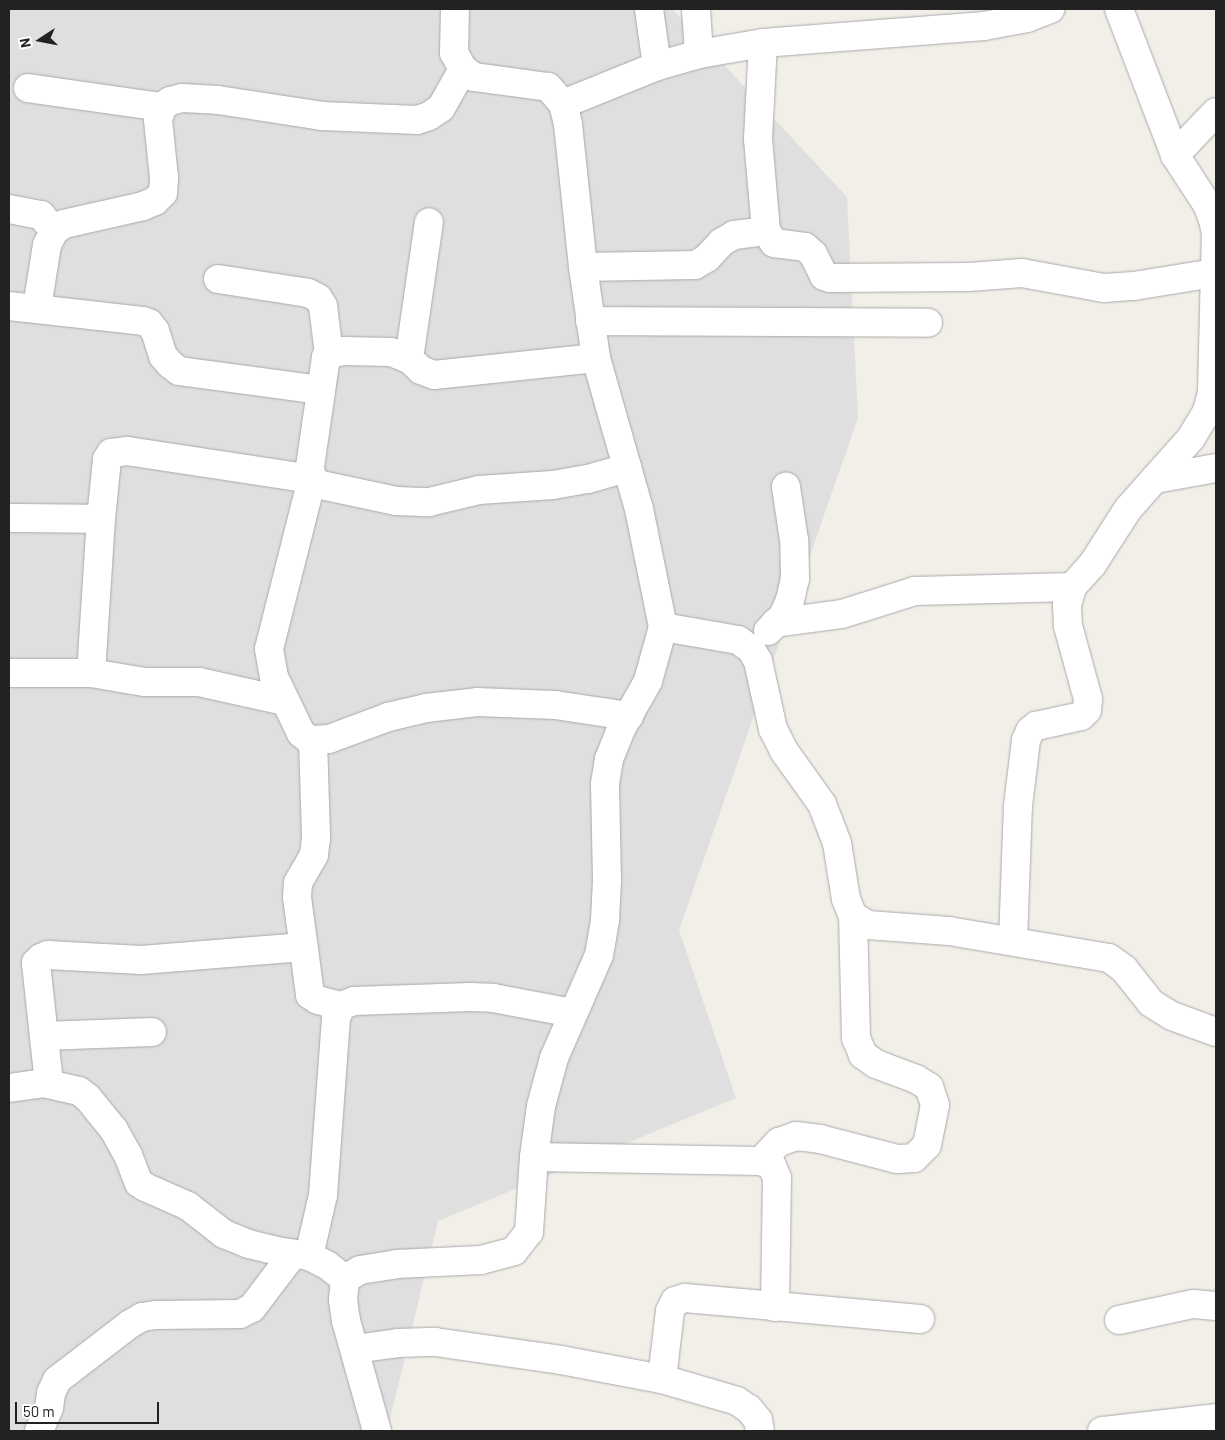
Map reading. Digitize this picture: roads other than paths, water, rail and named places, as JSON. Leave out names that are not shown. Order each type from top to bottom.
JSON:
[{"type":"street","points":[[345,1279],[360,1270],[396,1264],[481,1260],[514,1251],[529,1232],[534,1157],[541,1106],[554,1058],[593,970],[604,929],[607,880],[605,784],[609,759],[648,681],[662,626],[639,509],[596,358],[583,267],[568,124],[563,104],[548,87],[474,77],[462,69],[454,53],[454,9]]},
{"type":"street","points":[[649,9],[656,66]]},
{"type":"street","points":[[696,9],[699,54]]},
{"type":"street","points":[[563,104],[656,66],[699,54],[762,43],[984,26],[1026,18],[1050,9]]},
{"type":"street","points":[[1013,941],[1018,806],[1026,740],[1030,730],[1036,726],[1081,716],[1087,710],[1088,699],[1068,626],[1067,605],[1072,587],[1092,565],[1128,509],[1191,438],[1207,411],[1212,392],[1216,233],[1213,220],[1208,206],[1175,155],[1119,9]]},
{"type":"street","points":[[762,43],[758,139],[766,230],[774,243],[806,247],[813,254],[824,276],[830,278],[969,277],[1022,274],[1104,288],[1134,286],[1214,272]]},
{"type":"street","points":[[37,308],[47,245],[54,231],[64,224],[143,206],[155,201],[163,193],[164,178],[158,120],[162,107],[170,101],[182,98],[218,100],[322,116],[417,120],[429,116],[441,108],[462,69]]},
{"type":"street","points":[[28,88],[162,107]]},
{"type":"street","points":[[1175,155],[1216,112]]},
{"type":"street","points":[[9,209],[41,215],[54,231]]},
{"type":"street","points":[[409,359],[429,222]]},
{"type":"street","points":[[583,267],[695,265],[707,258],[722,242],[734,235],[766,230]]},
{"type":"street","points":[[218,279],[308,294],[318,298],[323,306],[329,354],[326,357],[310,467],[312,478],[271,638],[270,660],[274,677],[301,733],[313,740],[329,739],[388,717],[426,708],[477,702],[555,705],[629,716]]},
{"type":"street","points":[[9,306],[149,323],[155,331],[163,356],[179,371],[321,390]]},
{"type":"street","points":[[590,321],[928,323]]},
{"type":"street","points":[[329,354],[344,351],[391,352],[409,359],[421,370],[434,375],[596,358]]},
{"type":"street","points":[[91,673],[101,519],[108,459],[111,453],[118,451],[312,478],[321,485],[396,501],[429,502],[479,490],[553,485],[596,478],[627,468]]},
{"type":"street","points":[[1155,479],[1216,468]]},
{"type":"street","points":[[751,649],[783,616],[790,600],[794,579],[794,540],[786,487]]},
{"type":"street","points":[[9,518],[101,519]]},
{"type":"street","points":[[775,623],[842,614],[915,591],[1072,587]]},
{"type":"street","points":[[662,626],[738,640],[751,649],[758,661],[773,729],[784,751],[822,804],[837,843],[846,899],[853,916],[856,1038],[863,1055],[876,1064],[916,1079],[929,1087],[935,1105],[927,1145],[914,1158],[898,1159],[820,1139],[796,1136],[779,1142],[761,1161]]},
{"type":"street","points":[[9,673],[91,673],[145,682],[213,684],[285,701]]},
{"type":"street","points":[[313,740],[316,838],[314,855],[298,883],[296,897],[310,995],[318,1000],[341,1006],[354,1001],[493,998],[573,1014]]},
{"type":"street","points":[[853,916],[868,925],[949,931],[1109,958],[1124,969],[1151,1003],[1172,1016],[1216,1032]]},
{"type":"street","points":[[49,1084],[36,964],[40,958],[48,954],[141,960],[303,947]]},
{"type":"street","points":[[39,1431],[49,1408],[51,1393],[57,1380],[130,1324],[142,1318],[157,1315],[240,1314],[252,1308],[301,1255],[323,1195],[336,1018],[341,1006]]},
{"type":"street","points":[[44,1036],[152,1032]]},
{"type":"street","points":[[9,1088],[32,1083],[49,1084],[68,1087],[88,1098],[121,1140],[136,1177],[145,1187],[188,1206],[224,1234],[249,1244],[301,1255],[327,1265],[345,1279]]},
{"type":"street","points":[[534,1157],[761,1161],[772,1166],[777,1178],[775,1307]]},
{"type":"street","points":[[345,1279],[344,1306],[377,1431]]},
{"type":"street","points":[[662,1379],[670,1311],[675,1300],[685,1298],[920,1319]]},
{"type":"street","points":[[1119,1320],[1193,1304],[1216,1306]]},
{"type":"street","points":[[355,1349],[398,1343],[435,1342],[561,1360],[662,1379],[737,1401],[749,1409],[758,1420],[760,1431]]},
{"type":"street","points":[[1102,1431],[1216,1418]]}]
